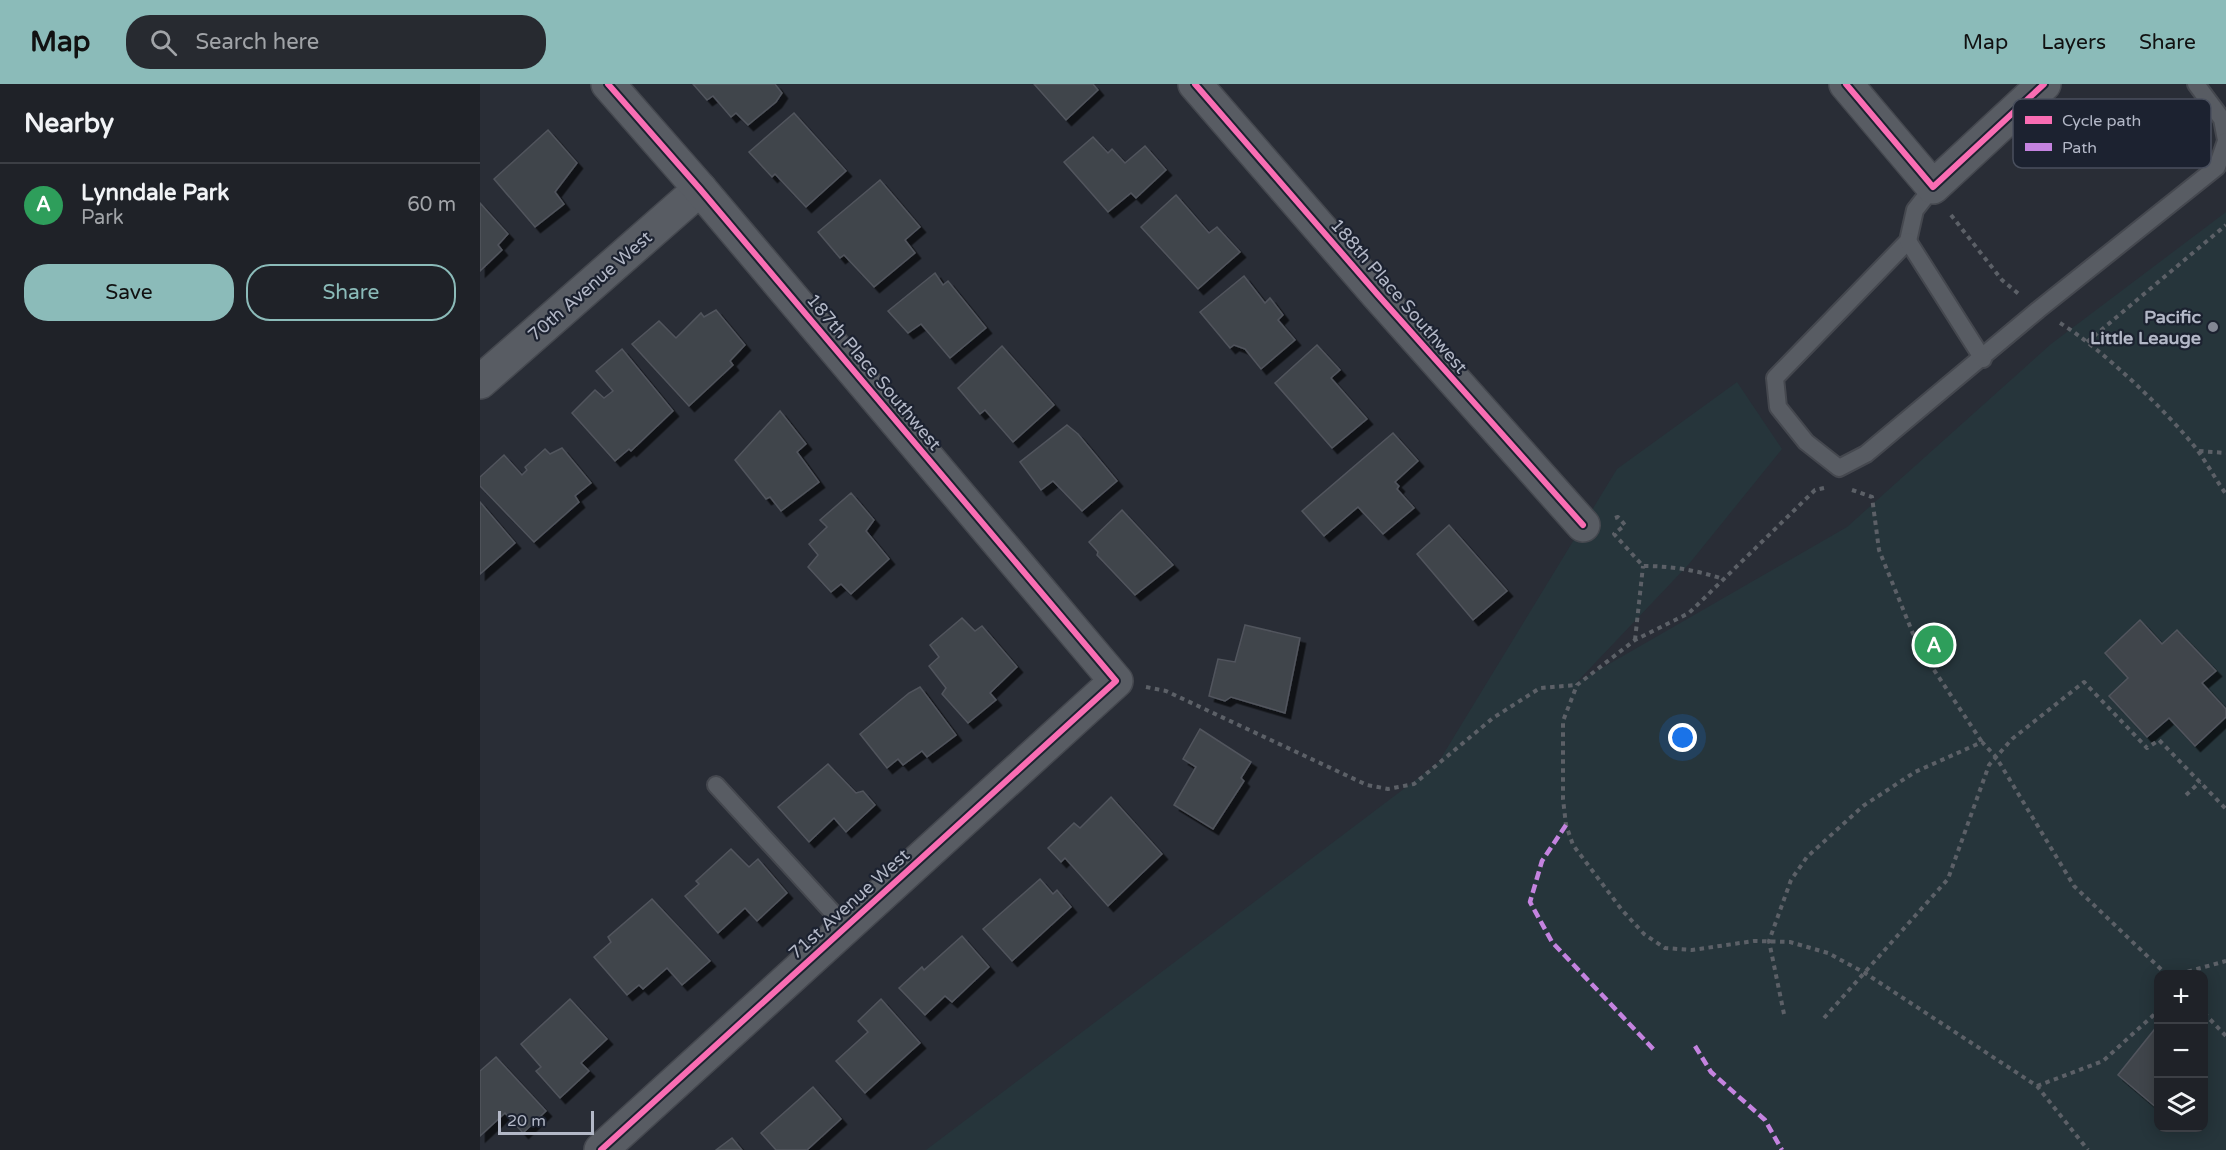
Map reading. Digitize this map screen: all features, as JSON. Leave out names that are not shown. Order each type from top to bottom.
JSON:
[{"type":"street","name":"187th Place Southwest","points":[[608,84],[700,189],[1116,681]]},
{"type":"street","name":"188th Place Southwest","points":[[1195,84],[1378,296],[1599,530]]},
{"type":"street","points":[[1846,84],[1933,187],[2013,113]]},
{"type":"street","points":[[2028,99],[2044,84]]},
{"type":"street","name":"70th Avenue West","points":[[480,382],[700,189]]},
{"type":"street","name":"71st Avenue West","points":[[601,1150],[1116,681]]},
{"type":"lane","points":[[2196,84],[2207,99]]},
{"type":"lane","points":[[1933,187],[1915,210],[1908,241],[1775,378],[1778,407],[1806,442],[1838,476],[1983,359],[2038,310],[2217,167],[2226,140],[2222,119],[2211,104]]},
{"type":"lane","points":[[1908,241],[1983,359]]},
{"type":"lane","points":[[716,785],[846,927]]},
{"type":"path","points":[[1933,187],[1947,210],[2002,280],[2038,310],[2087,342],[2147,397],[2198,451],[2226,494]]},
{"type":"path","points":[[2087,342],[2226,225]]},
{"type":"path","points":[[2198,451],[2226,453]]},
{"type":"path","points":[[2088,1150],[2037,1086],[1865,973],[1827,953],[1790,942],[1769,941],[1692,950],[1665,948],[1644,934],[1574,845],[1566,825],[1563,799],[1563,721],[1577,685],[1635,640],[1689,613],[1815,490],[1838,476],[1872,497],[1879,550],[1918,646],[1982,742],[1996,757],[2074,886],[2161,970]]},
{"type":"path","points":[[1599,530],[1643,566],[1668,566],[1703,572],[1723,579]]},
{"type":"path","points":[[1635,640],[1643,566]]},
{"type":"path","points":[[1116,681],[1166,691],[1368,785],[1388,789],[1414,784],[1493,718],[1540,688],[1577,685]]},
{"type":"path","points":[[1824,1018],[1948,879],[1989,765],[2012,740],[2084,682],[2147,748],[2158,740],[2226,809]]},
{"type":"path","points":[[1784,1014],[1769,941],[1788,888],[1807,857],[1863,806],[1898,783],[1915,772],[1982,742]]},
{"type":"path","points":[[2186,795],[2200,782]]},
{"type":"path","points":[[2197,970],[2226,962]]},
{"type":"path","points":[[2037,1086],[2103,1061],[2154,1015]]},
{"type":"path","points":[[2208,1017],[2226,1036]]},
{"type":"shaded area","points":[[2226,212],[2226,1150],[926,1150],[1438,763],[1617,469],[1737,382],[1782,449],[1689,564],[1576,683],[1847,527],[2051,344]]},
{"type":"building","points":[[693,84],[775,84],[782,93],[776,102],[748,125],[736,113],[731,117],[713,96],[707,100]]},
{"type":"building","points":[[1034,84],[1093,84],[1098,90],[1066,120]]},
{"type":"building","points":[[794,113],[846,171],[806,207],[775,174],[772,177],[749,152]]},
{"type":"building","points":[[548,130],[577,163],[555,192],[564,204],[535,227],[494,179]]},
{"type":"building","points":[[1093,137],[1108,153],[1112,149],[1125,163],[1145,146],[1166,170],[1136,198],[1131,193],[1108,212],[1064,162]]},
{"type":"building","points":[[880,180],[920,227],[905,240],[915,253],[874,287],[844,255],[840,258],[818,232]]},
{"type":"building","points":[[1176,195],[1209,233],[1217,227],[1240,252],[1198,289],[1141,227]]},
{"type":"building","points":[[480,203],[508,234],[498,245],[502,250],[480,271]]},
{"type":"building","points":[[935,273],[943,285],[948,281],[986,328],[950,358],[921,324],[908,333],[888,311]]},
{"type":"building","points":[[1244,276],[1265,303],[1270,298],[1283,315],[1278,320],[1295,340],[1261,369],[1245,349],[1234,345],[1230,348],[1200,312]]},
{"type":"building","points":[[716,310],[745,345],[730,361],[733,365],[689,406],[632,344],[659,321],[676,338],[701,313],[704,317]]},
{"type":"building","points":[[1317,345],[1340,370],[1331,378],[1367,419],[1332,448],[1275,383]]},
{"type":"building","points":[[1002,346],[1054,405],[1013,442],[985,410],[980,414],[958,388]]},
{"type":"building","points":[[622,349],[673,411],[631,451],[629,449],[615,461],[572,413],[595,390],[604,398],[613,391],[596,371]]},
{"type":"building","points":[[780,411],[806,444],[797,452],[819,482],[781,511],[770,497],[766,499],[735,460]]},
{"type":"building","points":[[1067,425],[1078,434],[1117,481],[1082,511],[1053,481],[1041,490],[1020,462]]},
{"type":"building","points":[[1393,433],[1418,461],[1395,482],[1399,486],[1397,489],[1414,508],[1383,534],[1358,507],[1324,536],[1302,511]]},
{"type":"building","points":[[562,448],[591,483],[575,496],[579,502],[534,542],[480,486],[480,477],[504,455],[522,475],[527,470],[525,467],[545,449],[550,454]]},
{"type":"building","points":[[851,493],[874,520],[866,531],[889,559],[851,594],[841,584],[831,592],[808,567],[818,555],[809,544],[827,527],[820,520]]},
{"type":"building","points":[[480,502],[515,543],[480,574]]},
{"type":"building","points":[[1122,510],[1173,565],[1135,595],[1097,555],[1098,552],[1089,542]]},
{"type":"building","points":[[1449,525],[1507,591],[1473,620],[1417,554]]},
{"type":"building","points":[[962,618],[975,631],[982,626],[1017,667],[990,693],[996,700],[968,723],[942,694],[946,688],[929,666],[939,657],[930,645]]},
{"type":"building","points":[[2140,620],[2162,644],[2177,630],[2216,671],[2202,683],[2226,709],[2226,717],[2195,746],[2169,718],[2147,737],[2109,696],[2128,678],[2105,653]]},
{"type":"building","points":[[1245,625],[1300,638],[1285,713],[1231,697],[1225,701],[1209,696],[1218,659],[1235,662]]},
{"type":"building","points":[[920,687],[956,735],[927,757],[922,751],[903,765],[898,759],[887,768],[860,734],[909,693]]},
{"type":"building","points":[[1200,729],[1251,762],[1241,778],[1244,781],[1213,829],[1174,805],[1196,767],[1183,759]]},
{"type":"building","points":[[828,764],[856,793],[863,791],[875,805],[846,832],[834,818],[809,842],[778,807]]},
{"type":"building","points":[[1111,797],[1162,854],[1108,906],[1065,858],[1061,862],[1048,848],[1074,823],[1080,828]]},
{"type":"building","points":[[731,849],[749,867],[758,859],[787,893],[757,921],[745,908],[718,933],[685,896],[699,884],[696,881]]},
{"type":"building","points":[[1040,879],[1053,894],[1057,890],[1071,907],[1012,961],[983,929]]},
{"type":"building","points":[[652,899],[710,961],[682,985],[667,968],[643,989],[639,985],[627,995],[594,957],[611,942],[608,937]]},
{"type":"building","points":[[962,936],[989,967],[952,1002],[945,996],[925,1015],[899,988],[922,967],[924,970]]},
{"type":"building","points":[[570,999],[607,1039],[581,1063],[589,1071],[560,1098],[536,1071],[541,1067],[521,1044]]},
{"type":"building","points":[[881,999],[920,1043],[865,1093],[836,1061],[868,1032],[858,1021]]},
{"type":"building","points":[[2154,1030],[2154,1106],[2118,1075]]},
{"type":"building","points":[[496,1057],[546,1111],[523,1133],[505,1113],[480,1136],[480,1071]]},
{"type":"building","points":[[813,1087],[841,1119],[807,1150],[776,1150],[761,1133]]},
{"type":"building","points":[[732,1138],[742,1150],[716,1150]]},
{"type":"marked path","points":[[1566,825],[1542,861],[1530,902],[1552,942],[1655,1051]]},
{"type":"marked path","points":[[1695,1046],[1711,1072],[1765,1120],[1782,1150]]},
{"type":"cycle path","points":[[601,1150],[1116,681],[700,189],[608,84]]},
{"type":"cycle path","points":[[1195,84],[1378,295],[1583,525]]},
{"type":"cycle path","points":[[1846,84],[1933,187],[2013,113]]},
{"type":"cycle path","points":[[2028,99],[2044,84]]},
{"type":"place","name":"Pacific Little Leauge","points":[[2213,327]]},
{"type":"place","name":"Lynndale Park","points":[[1934,645]]}]
